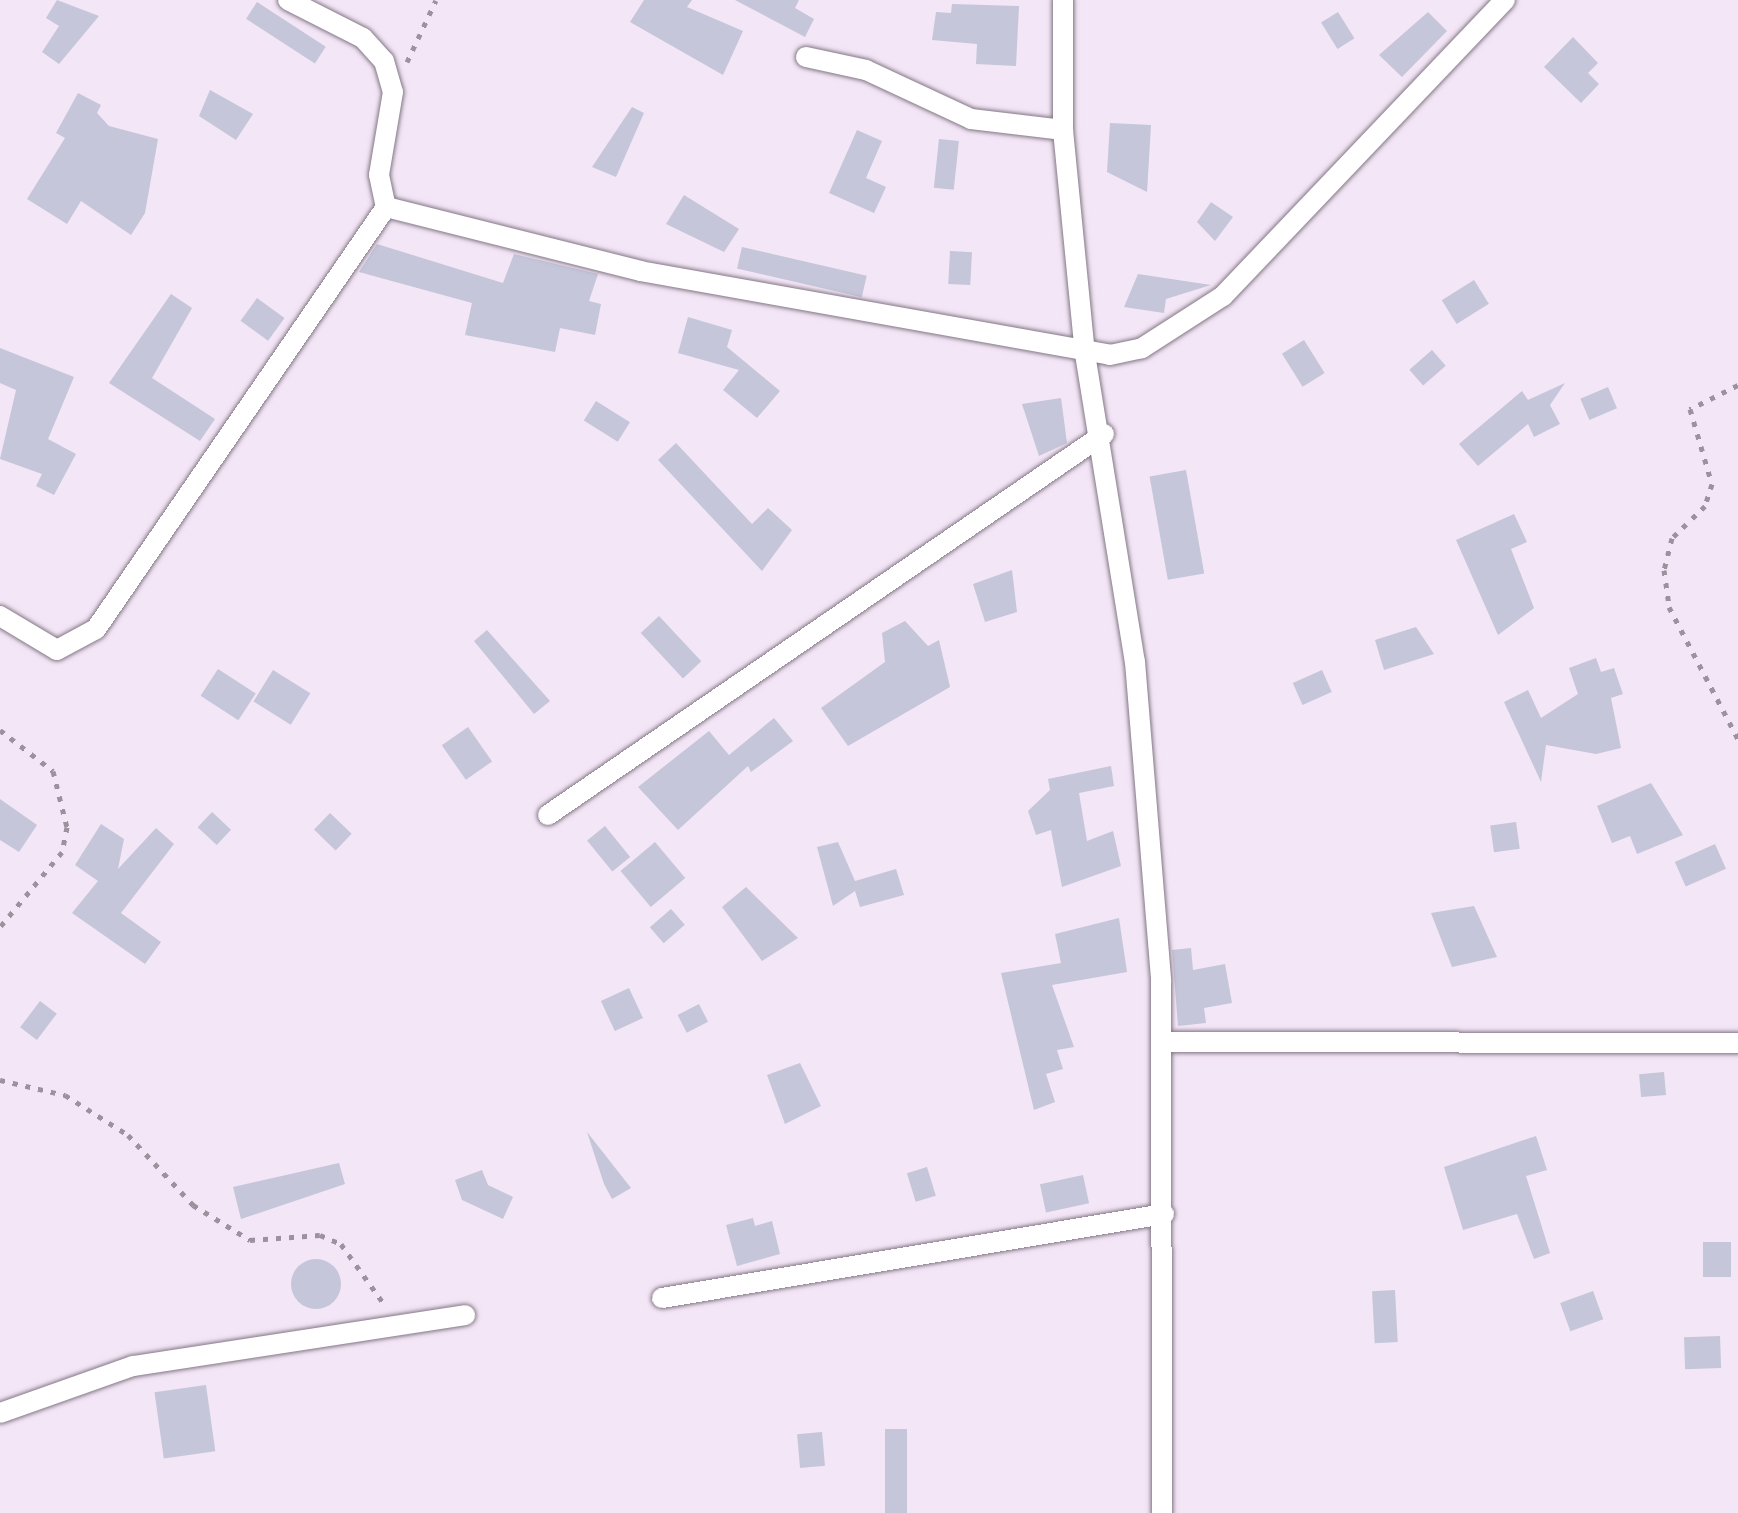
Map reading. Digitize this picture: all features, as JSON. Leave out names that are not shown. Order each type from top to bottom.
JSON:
[{"type":"street","points":[[0,616],[57,650],[96,629],[386,207],[379,175],[393,92],[375,48],[288,0]]},
{"type":"street","points":[[1063,0],[1063,130],[1084,354],[1104,434],[1145,754],[1164,1042],[1162,1513]]},
{"type":"street","points":[[386,207],[640,271],[1084,354],[1142,348],[1223,296],[1506,0]]},
{"type":"street","points":[[806,57],[866,70],[971,119],[1063,130]]},
{"type":"street","points":[[548,815],[1104,434]]},
{"type":"street","points":[[1164,1042],[1738,1043]]},
{"type":"street","points":[[662,1298],[1164,1214]]},
{"type":"street","points":[[0,1412],[133,1366],[465,1315]]},
{"type":"path","points":[[393,92],[436,0]]},
{"type":"path","points":[[1738,385],[1690,409],[1710,495],[1672,538],[1664,570],[1669,606],[1738,739]]},
{"type":"path","points":[[0,730],[53,770],[67,827],[62,852],[0,926]]},
{"type":"path","points":[[0,1080],[64,1095],[128,1135],[194,1205],[250,1240],[320,1234],[341,1244],[399,1326]]},
{"type":"building","points":[[57,0],[99,16],[59,64],[42,52],[59,26],[46,18]]},
{"type":"building","points":[[644,0],[692,0],[687,7],[743,31],[723,75],[630,22]]},
{"type":"building","points":[[735,0],[799,0],[795,8],[814,19],[805,37]]},
{"type":"building","points":[[257,2],[326,47],[315,63],[246,19]]},
{"type":"building","points":[[952,4],[1019,6],[1016,66],[976,64],[977,44],[932,40],[936,12],[951,13]]},
{"type":"building","points":[[1338,12],[1354,38],[1337,49],[1321,23]]},
{"type":"building","points":[[1428,12],[1447,31],[1402,77],[1379,55]]},
{"type":"building","points":[[1573,37],[1598,63],[1588,73],[1599,84],[1581,103],[1544,67]]},
{"type":"building","points":[[210,90],[253,114],[236,140],[199,116]]},
{"type":"building","points":[[78,93],[101,105],[97,113],[109,126],[158,139],[145,213],[131,235],[81,201],[67,224],[27,199],[65,138],[56,133]]},
{"type":"building","points":[[632,107],[644,113],[616,177],[592,167]]},
{"type":"building","points":[[1110,123],[1151,125],[1147,192],[1107,172]]},
{"type":"building","points":[[857,130],[882,141],[866,178],[886,187],[874,213],[829,193]]},
{"type":"building","points":[[939,139],[959,141],[954,190],[934,188]]},
{"type":"building","points":[[684,195],[739,229],[724,252],[666,224]]},
{"type":"building","points":[[1211,202],[1233,217],[1215,241],[1197,222]]},
{"type":"building","points":[[377,244],[503,283],[514,254],[598,274],[589,301],[601,304],[595,335],[560,328],[555,352],[465,335],[472,303],[359,272]]},
{"type":"building","points":[[742,247],[867,276],[862,297],[737,268]]},
{"type":"building","points":[[950,251],[972,252],[970,285],[948,284]]},
{"type":"building","points":[[1138,274],[1211,285],[1166,299],[1164,313],[1124,307]]},
{"type":"building","points":[[1474,280],[1489,304],[1457,324],[1442,300]]},
{"type":"building","points":[[171,294],[192,308],[152,378],[215,419],[200,441],[109,383]]},
{"type":"building","points":[[257,298],[285,318],[268,341],[241,321]]},
{"type":"building","points":[[688,317],[732,330],[727,347],[780,391],[757,418],[723,390],[739,370],[678,353]]},
{"type":"building","points":[[1304,340],[1325,373],[1303,387],[1282,354]]},
{"type":"building","points":[[0,348],[74,377],[48,439],[76,454],[54,495],[36,486],[42,474],[0,459],[16,390],[0,383]]},
{"type":"building","points":[[1432,350],[1446,366],[1423,386],[1409,370]]},
{"type":"building","points":[[1565,383],[1550,405],[1560,424],[1534,437],[1528,424],[1478,466],[1459,444],[1522,391],[1528,400]]},
{"type":"building","points":[[1608,387],[1617,408],[1589,420],[1580,399]]},
{"type":"building","points":[[1061,398],[1067,443],[1039,456],[1022,404]]},
{"type":"building","points":[[596,401],[630,422],[618,442],[584,421]]},
{"type":"building","points":[[676,443],[752,524],[768,508],[792,530],[762,571],[658,460]]},
{"type":"building","points":[[1186,470],[1204,573],[1168,580],[1150,476]]},
{"type":"building","points":[[1514,514],[1527,542],[1511,549],[1534,608],[1498,635],[1456,540]]},
{"type":"building","points":[[1012,570],[1017,612],[985,622],[973,584]]},
{"type":"building","points":[[659,616],[701,661],[683,678],[641,633]]},
{"type":"building","points":[[905,621],[928,646],[939,640],[950,687],[848,746],[821,708],[885,662],[882,633]]},
{"type":"building","points":[[1416,627],[1434,654],[1384,670],[1375,640]]},
{"type":"building","points":[[487,630],[550,701],[534,714],[474,641]]},
{"type":"building","points":[[1596,658],[1601,672],[1614,668],[1623,694],[1611,698],[1621,748],[1596,754],[1546,745],[1541,782],[1504,702],[1528,690],[1541,718],[1578,694],[1569,668]]},
{"type":"building","points":[[218,669],[256,694],[238,720],[201,696]]},
{"type":"building","points":[[273,670],[310,693],[291,725],[253,701]]},
{"type":"building","points":[[1322,670],[1332,692],[1303,705],[1293,683]]},
{"type":"building","points":[[774,718],[793,741],[751,772],[748,766],[678,830],[638,787],[709,731],[729,755]]},
{"type":"building","points":[[468,727],[492,761],[466,780],[442,745]]},
{"type":"building","points":[[1111,766],[1114,786],[1079,793],[1087,841],[1113,831],[1121,866],[1062,887],[1051,830],[1036,835],[1028,811],[1050,790],[1048,779]]},
{"type":"building","points":[[1651,783],[1683,835],[1637,854],[1630,836],[1612,843],[1597,806]]},
{"type":"building","points":[[0,799],[37,825],[19,852],[0,840]]},
{"type":"building","points":[[212,812],[231,830],[217,845],[198,827]]},
{"type":"building","points":[[330,813],[352,834],[336,850],[314,830]]},
{"type":"building","points":[[1516,822],[1520,849],[1494,852],[1490,826]]},
{"type":"building","points":[[101,824],[124,839],[118,869],[156,828],[174,844],[121,913],[161,942],[145,964],[72,913],[98,881],[75,865]]},
{"type":"building","points":[[605,826],[630,857],[612,872],[587,840]]},
{"type":"building","points":[[655,842],[685,878],[651,907],[621,871]]},
{"type":"building","points":[[838,842],[855,881],[896,869],[904,895],[860,907],[855,891],[833,906],[817,847]]},
{"type":"building","points":[[1715,844],[1726,869],[1686,887],[1675,862]]},
{"type":"building","points":[[746,887],[798,938],[762,961],[722,907]]},
{"type":"building","points":[[1474,906],[1497,957],[1452,967],[1431,913]]},
{"type":"building","points":[[671,909],[685,925],[664,943],[650,927]]},
{"type":"building","points":[[1119,918],[1127,972],[1052,985],[1074,1047],[1057,1050],[1063,1069],[1046,1074],[1055,1102],[1034,1110],[1001,973],[1061,963],[1055,934]]},
{"type":"building","points":[[1191,948],[1193,970],[1225,964],[1232,1003],[1204,1008],[1206,1023],[1178,1026],[1172,950]]},
{"type":"building","points":[[629,988],[643,1018],[615,1031],[601,1001]]},
{"type":"building","points":[[40,1001],[57,1014],[37,1040],[20,1027]]},
{"type":"building","points":[[699,1004],[708,1022],[687,1033],[678,1015]]},
{"type":"building","points":[[800,1063],[821,1106],[785,1124],[767,1075]]},
{"type":"building","points":[[1664,1072],[1666,1095],[1641,1097],[1639,1074]]},
{"type":"building","points":[[587,1132],[631,1188],[612,1199],[604,1184]]},
{"type":"building","points":[[1536,1136],[1547,1170],[1526,1176],[1550,1253],[1534,1259],[1517,1214],[1463,1230],[1444,1167]]},
{"type":"building","points":[[339,1163],[345,1184],[241,1219],[233,1187]]},
{"type":"building","points":[[927,1167],[936,1196],[916,1202],[907,1173]]},
{"type":"building","points":[[482,1170],[488,1185],[513,1197],[503,1219],[462,1200],[455,1180]]},
{"type":"building","points":[[1083,1175],[1089,1203],[1046,1213],[1040,1184]]},
{"type":"building","points":[[753,1218],[755,1226],[772,1221],[780,1254],[737,1266],[726,1225]]},
{"type":"building","points":[[1703,1242],[1731,1242],[1731,1277],[1703,1277]]},
{"type":"building","points":[[316,1259],[333,1267],[341,1284],[333,1301],[316,1309],[299,1301],[291,1284],[299,1267]]},
{"type":"building","points":[[1395,1290],[1398,1342],[1375,1343],[1372,1291]]},
{"type":"building","points":[[1593,1291],[1603,1319],[1570,1331],[1560,1303]]},
{"type":"building","points":[[1720,1336],[1721,1368],[1685,1369],[1684,1337]]},
{"type":"building","points":[[206,1385],[215,1451],[164,1459],[155,1392]]},
{"type":"building","points":[[885,1429],[907,1429],[907,1513],[885,1513]]},
{"type":"building","points":[[822,1432],[825,1466],[800,1468],[797,1434]]}]
